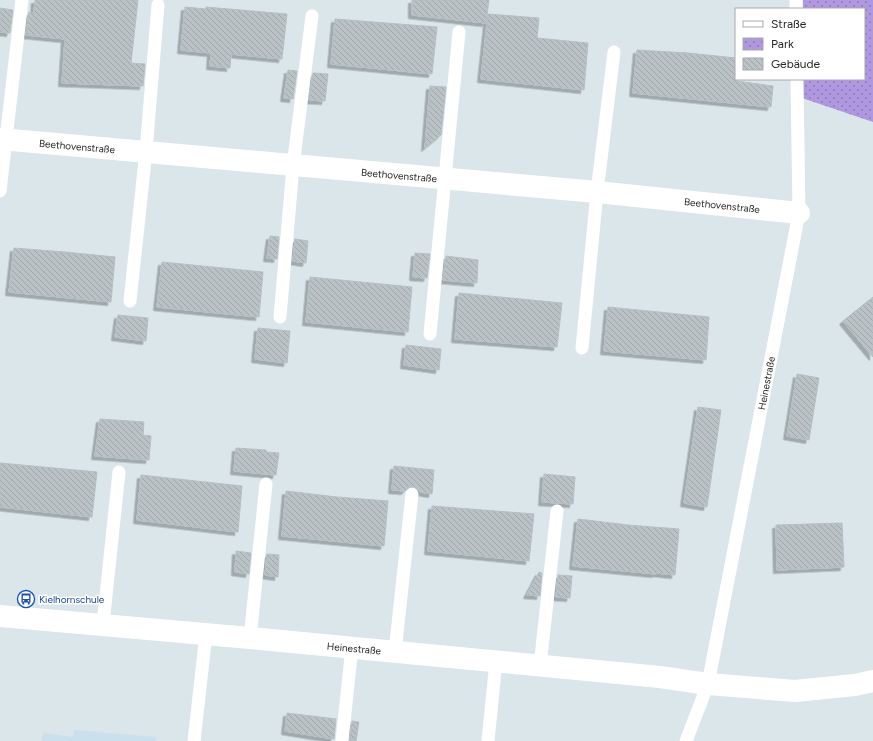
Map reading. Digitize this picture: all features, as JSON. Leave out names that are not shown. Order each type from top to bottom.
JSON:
[{"type":"street","name":"Beethovenstraße","points":[[3,139],[597,192],[799,213]]},
{"type":"street","name":"Heinestraße","points":[[0,616],[103,624],[496,661],[660,677],[708,684],[794,691],[855,685],[873,681]]},
{"type":"lane","points":[[0,191],[3,139],[22,0]]},
{"type":"lane","points":[[130,302],[146,151],[158,5]]},
{"type":"lane","points":[[280,317],[293,166],[312,16]]},
{"type":"lane","points":[[430,334],[459,32]]},
{"type":"lane","points":[[582,348],[597,192],[614,52]]},
{"type":"lane","name":"Heinestraße","points":[[686,741],[708,684],[799,213],[797,80]]},
{"type":"lane","points":[[103,624],[119,472]]},
{"type":"lane","points":[[250,638],[266,484]]},
{"type":"lane","points":[[395,652],[412,494]]},
{"type":"lane","points":[[540,666],[557,511]]},
{"type":"lane","points":[[194,741],[206,634]]},
{"type":"lane","points":[[342,741],[352,648]]},
{"type":"lane","points":[[488,741],[496,661]]},
{"type":"shaded area","points":[[74,730],[156,737],[156,741],[42,741],[43,733],[73,737]]},
{"type":"green space","points":[[803,0],[873,0],[873,122],[802,98],[802,80],[865,80],[865,8],[803,8]]},
{"type":"building","points":[[35,0],[138,0],[131,63],[145,64],[143,86],[62,83],[65,39],[26,35],[29,12],[34,13]]},
{"type":"building","points":[[412,0],[489,0],[486,23],[412,15]]},
{"type":"building","points":[[185,7],[206,9],[206,7],[287,14],[282,59],[231,54],[230,68],[210,66],[211,53],[181,50]]},
{"type":"building","points":[[0,8],[13,10],[10,33],[0,32]]},
{"type":"building","points":[[488,14],[539,18],[537,38],[588,43],[584,90],[481,79]]},
{"type":"building","points":[[335,19],[437,27],[432,74],[331,64]]},
{"type":"building","points":[[637,50],[735,58],[736,81],[773,86],[771,107],[633,93]]},
{"type":"building","points":[[288,70],[297,71],[293,99],[284,98]]},
{"type":"building","points":[[313,73],[328,74],[325,101],[309,100]]},
{"type":"building","points":[[430,86],[446,87],[441,135],[425,148]]},
{"type":"building","points":[[270,236],[279,237],[277,259],[267,258]]},
{"type":"building","points":[[295,239],[308,241],[306,263],[293,261]]},
{"type":"building","points":[[14,248],[115,257],[111,302],[9,292]]},
{"type":"building","points":[[415,253],[430,254],[427,278],[413,277]]},
{"type":"building","points":[[446,256],[478,260],[477,283],[443,280]]},
{"type":"building","points":[[162,262],[263,272],[259,317],[157,307]]},
{"type":"building","points":[[310,277],[412,287],[408,332],[306,322]]},
{"type":"building","points":[[459,293],[562,303],[557,347],[455,339]]},
{"type":"building","points":[[873,297],[873,357],[843,321]]},
{"type":"building","points":[[608,307],[709,317],[706,360],[604,351]]},
{"type":"building","points":[[118,315],[148,318],[146,341],[115,337]]},
{"type":"building","points":[[258,328],[290,331],[287,363],[255,359]]},
{"type":"building","points":[[406,345],[441,349],[439,370],[404,365]]},
{"type":"building","points":[[797,374],[819,378],[809,440],[787,436]]},
{"type":"building","points":[[698,407],[721,410],[707,507],[684,503]]},
{"type":"building","points":[[100,419],[144,422],[143,435],[151,436],[149,460],[95,456]]},
{"type":"building","points":[[236,448],[266,450],[266,452],[279,453],[276,475],[234,471]]},
{"type":"building","points":[[0,463],[97,472],[92,517],[0,507]]},
{"type":"building","points":[[394,466],[434,470],[432,494],[420,492],[417,488],[412,486],[408,487],[405,491],[392,490]]},
{"type":"building","points":[[544,474],[575,477],[573,504],[542,502]]},
{"type":"building","points":[[141,475],[242,486],[238,532],[137,520]]},
{"type":"building","points":[[286,491],[388,501],[384,546],[282,536]]},
{"type":"building","points":[[432,506],[534,514],[529,561],[428,551]]},
{"type":"building","points":[[578,519],[679,529],[675,575],[573,566]]},
{"type":"building","points":[[842,523],[844,567],[777,570],[776,525]]},
{"type":"building","points":[[236,551],[251,553],[249,574],[235,572]]},
{"type":"building","points":[[267,554],[279,555],[278,577],[265,575]]},
{"type":"building","points":[[539,572],[542,573],[540,596],[527,595]]},
{"type":"building","points":[[558,575],[572,576],[570,598],[556,597]]},
{"type":"building","points":[[287,713],[336,719],[334,739],[285,731]]},
{"type":"building","points":[[352,721],[359,722],[356,741],[350,741]]},
{"type":"place","name":"Kielhornschule","points":[[26,599]]}]
